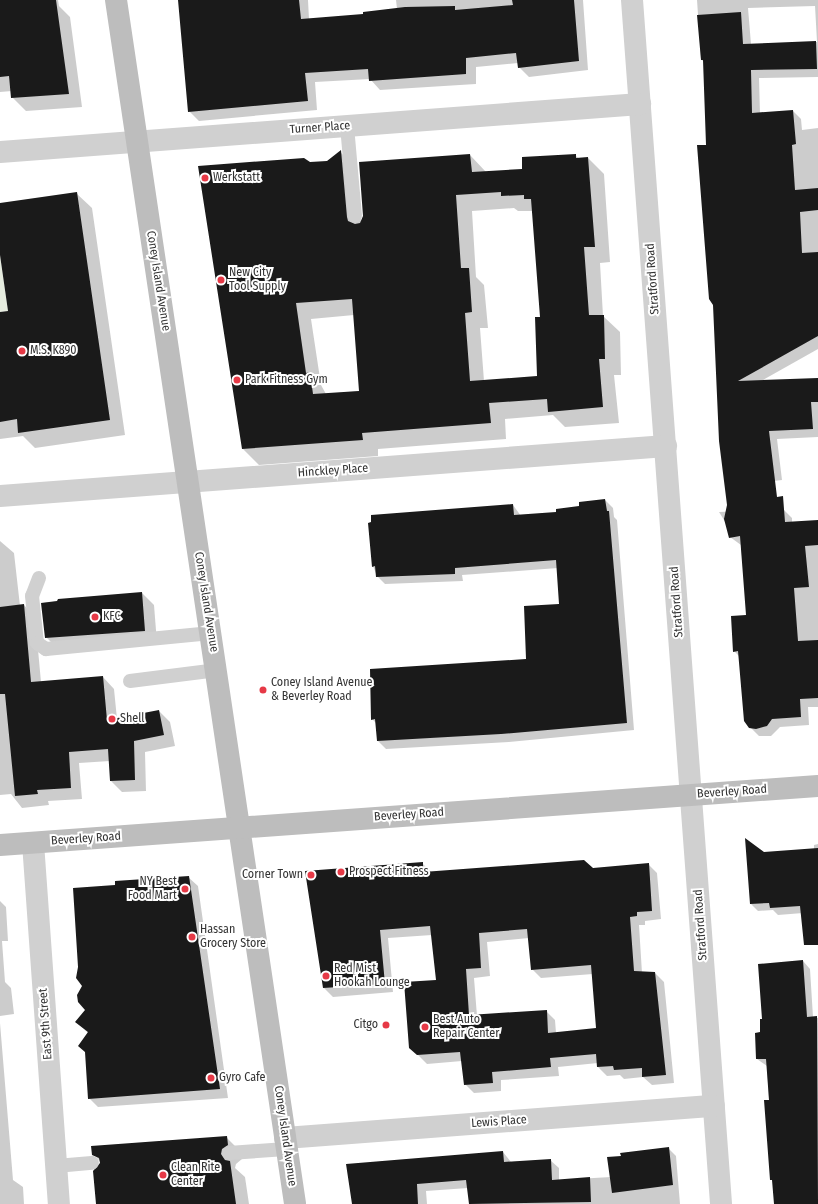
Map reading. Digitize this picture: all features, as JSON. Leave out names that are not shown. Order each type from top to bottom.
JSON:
[{"type":"main road","name":"Coney Island Avenue","points":[[116,0],[217,670],[295,1204]]},
{"type":"main road","name":"Beverley Road","points":[[0,845],[818,786]]},
{"type":"street","name":"Stratford Road","points":[[632,0],[721,1204]]},
{"type":"street","name":"Turner Place","points":[[0,152],[640,104]]},
{"type":"street","name":"Hinckley Place","points":[[0,496],[666,446]]},
{"type":"street","name":"East 9th Street","points":[[33,843],[59,1204]]},
{"type":"street","name":"Lewis Place","points":[[286,1143],[714,1106]]},
{"type":"lane","points":[[347,126],[355,216]]},
{"type":"lane","points":[[39,578],[32,596],[37,643],[46,649],[211,633]]},
{"type":"lane","points":[[130,681],[217,670]]},
{"type":"lane","points":[[230,1153],[286,1143]]},
{"type":"lane","points":[[56,1166],[92,1164]]},
{"type":"shaded area","points":[[0,255],[8,311],[0,312]]},
{"type":"building","points":[[0,0],[56,0],[69,94],[11,98],[9,76],[0,77]]},
{"type":"building","points":[[178,0],[299,0],[301,19],[363,14],[363,12],[405,7],[455,6],[455,10],[513,5],[512,0],[574,0],[579,61],[518,68],[516,53],[466,58],[466,74],[369,81],[368,69],[305,73],[308,101],[188,112]]},
{"type":"building","points":[[741,12],[743,44],[816,41],[817,69],[751,70],[752,113],[793,110],[796,144],[792,145],[795,190],[818,188],[818,210],[800,212],[802,253],[818,252],[818,336],[738,381],[818,378],[818,402],[811,402],[813,429],[769,431],[777,497],[783,496],[785,522],[818,520],[818,545],[805,546],[809,587],[794,588],[798,641],[818,640],[818,698],[800,699],[801,717],[772,719],[767,726],[756,729],[749,728],[744,721],[738,651],[733,652],[731,616],[746,615],[740,536],[729,538],[724,519],[727,505],[719,441],[713,305],[709,299],[697,145],[706,145],[703,60],[701,60],[697,15]]},
{"type":"building","points":[[341,150],[347,217],[348,221],[355,224],[360,223],[363,216],[359,162],[470,154],[472,172],[522,169],[522,157],[576,154],[576,158],[588,157],[595,247],[584,247],[589,315],[604,315],[605,359],[599,359],[603,407],[548,412],[547,399],[489,403],[491,423],[362,433],[363,440],[242,449],[198,166],[304,158],[310,162],[327,161]],"holes":[[[501,192],[501,196],[524,195],[524,199],[531,199],[540,317],[535,317],[537,376],[470,381],[465,313],[472,312],[469,268],[461,268],[456,195]],[[352,299],[359,391],[313,394],[310,372],[306,373],[296,303]]]},
{"type":"building","points":[[77,192],[110,420],[18,433],[17,419],[0,422],[0,312],[8,311],[0,255],[0,203]]},
{"type":"building","points":[[605,499],[607,511],[609,511],[627,723],[501,734],[377,741],[375,719],[371,720],[370,669],[526,659],[524,606],[559,604],[556,560],[455,568],[455,574],[376,577],[375,566],[372,567],[368,523],[371,522],[371,515],[513,504],[514,515],[556,512],[556,509],[579,506],[579,502]]},
{"type":"building","name":"KFC","points":[[142,592],[145,631],[45,638],[41,603],[57,601],[58,599]]},
{"type":"building","points":[[24,604],[31,682],[103,676],[107,720],[159,710],[164,735],[134,741],[135,780],[110,781],[108,749],[69,752],[71,788],[37,790],[38,794],[15,796],[5,694],[0,694],[0,607]]},
{"type":"building","points":[[745,838],[764,852],[818,848],[818,945],[804,945],[800,906],[770,908],[769,903],[750,904]]},
{"type":"building","points":[[584,860],[593,868],[649,863],[652,911],[637,912],[637,916],[630,917],[634,971],[655,972],[666,1075],[642,1077],[642,1068],[614,1070],[613,1066],[597,1067],[596,1054],[550,1058],[551,1067],[492,1072],[493,1083],[464,1085],[460,1052],[417,1055],[409,1048],[404,982],[436,980],[430,926],[380,930],[385,984],[323,988],[305,871],[423,862],[423,872]],"holes":[[[527,929],[531,970],[591,965],[596,1028],[548,1033],[547,1010],[469,1015],[466,969],[481,968],[479,933]]]},
{"type":"building","points":[[189,876],[220,1089],[88,1099],[85,1052],[78,1046],[88,1032],[75,1022],[85,1010],[78,1002],[77,995],[82,986],[76,978],[78,967],[73,888],[115,885],[115,881]]},
{"type":"building","points":[[803,960],[807,1017],[817,1016],[818,1204],[774,1204],[772,1180],[770,1180],[764,1100],[769,1100],[766,1059],[756,1059],[755,1033],[760,1032],[760,1019],[762,1019],[758,964]]},
{"type":"building","name":"Clean Rite Center","points":[[227,1136],[228,1145],[222,1149],[221,1154],[225,1160],[230,1161],[236,1204],[96,1204],[93,1171],[100,1163],[99,1158],[92,1155],[91,1146]]},
{"type":"building","points":[[669,1147],[673,1185],[612,1193],[607,1157],[621,1156],[620,1153]]},
{"type":"building","points":[[503,1151],[504,1162],[551,1159],[552,1180],[590,1177],[591,1202],[469,1204],[466,1180],[417,1184],[418,1204],[352,1204],[346,1164]]},
{"type":"place","name":"Werkstatt","points":[[205,178]]},
{"type":"place","name":"New City Tool Supply","points":[[221,280]]},
{"type":"place","name":"M.S. K890","points":[[22,351]]},
{"type":"place","name":"Park Fitness Gym","points":[[237,380]]},
{"type":"place","name":"KFC","points":[[95,617]]},
{"type":"place","name":"Coney Island Avenue & Beverley Road","points":[[263,690]]},
{"type":"place","name":"Shell","points":[[112,719]]},
{"type":"place","name":"Prospect Fitness","points":[[341,872]]},
{"type":"place","name":"Corner Town","points":[[311,875]]},
{"type":"place","name":"NY Best Food Mart","points":[[185,889]]},
{"type":"place","name":"Hassan Grocery Store","points":[[192,937]]},
{"type":"place","name":"Red Mist Hookah Lounge","points":[[326,976]]},
{"type":"place","name":"Citgo","points":[[386,1025]]},
{"type":"place","name":"Best Auto Repair Center","points":[[425,1027]]},
{"type":"place","name":"Gyro Cafe","points":[[211,1078]]},
{"type":"place","name":"Clean Rite Center","points":[[163,1175]]}]
